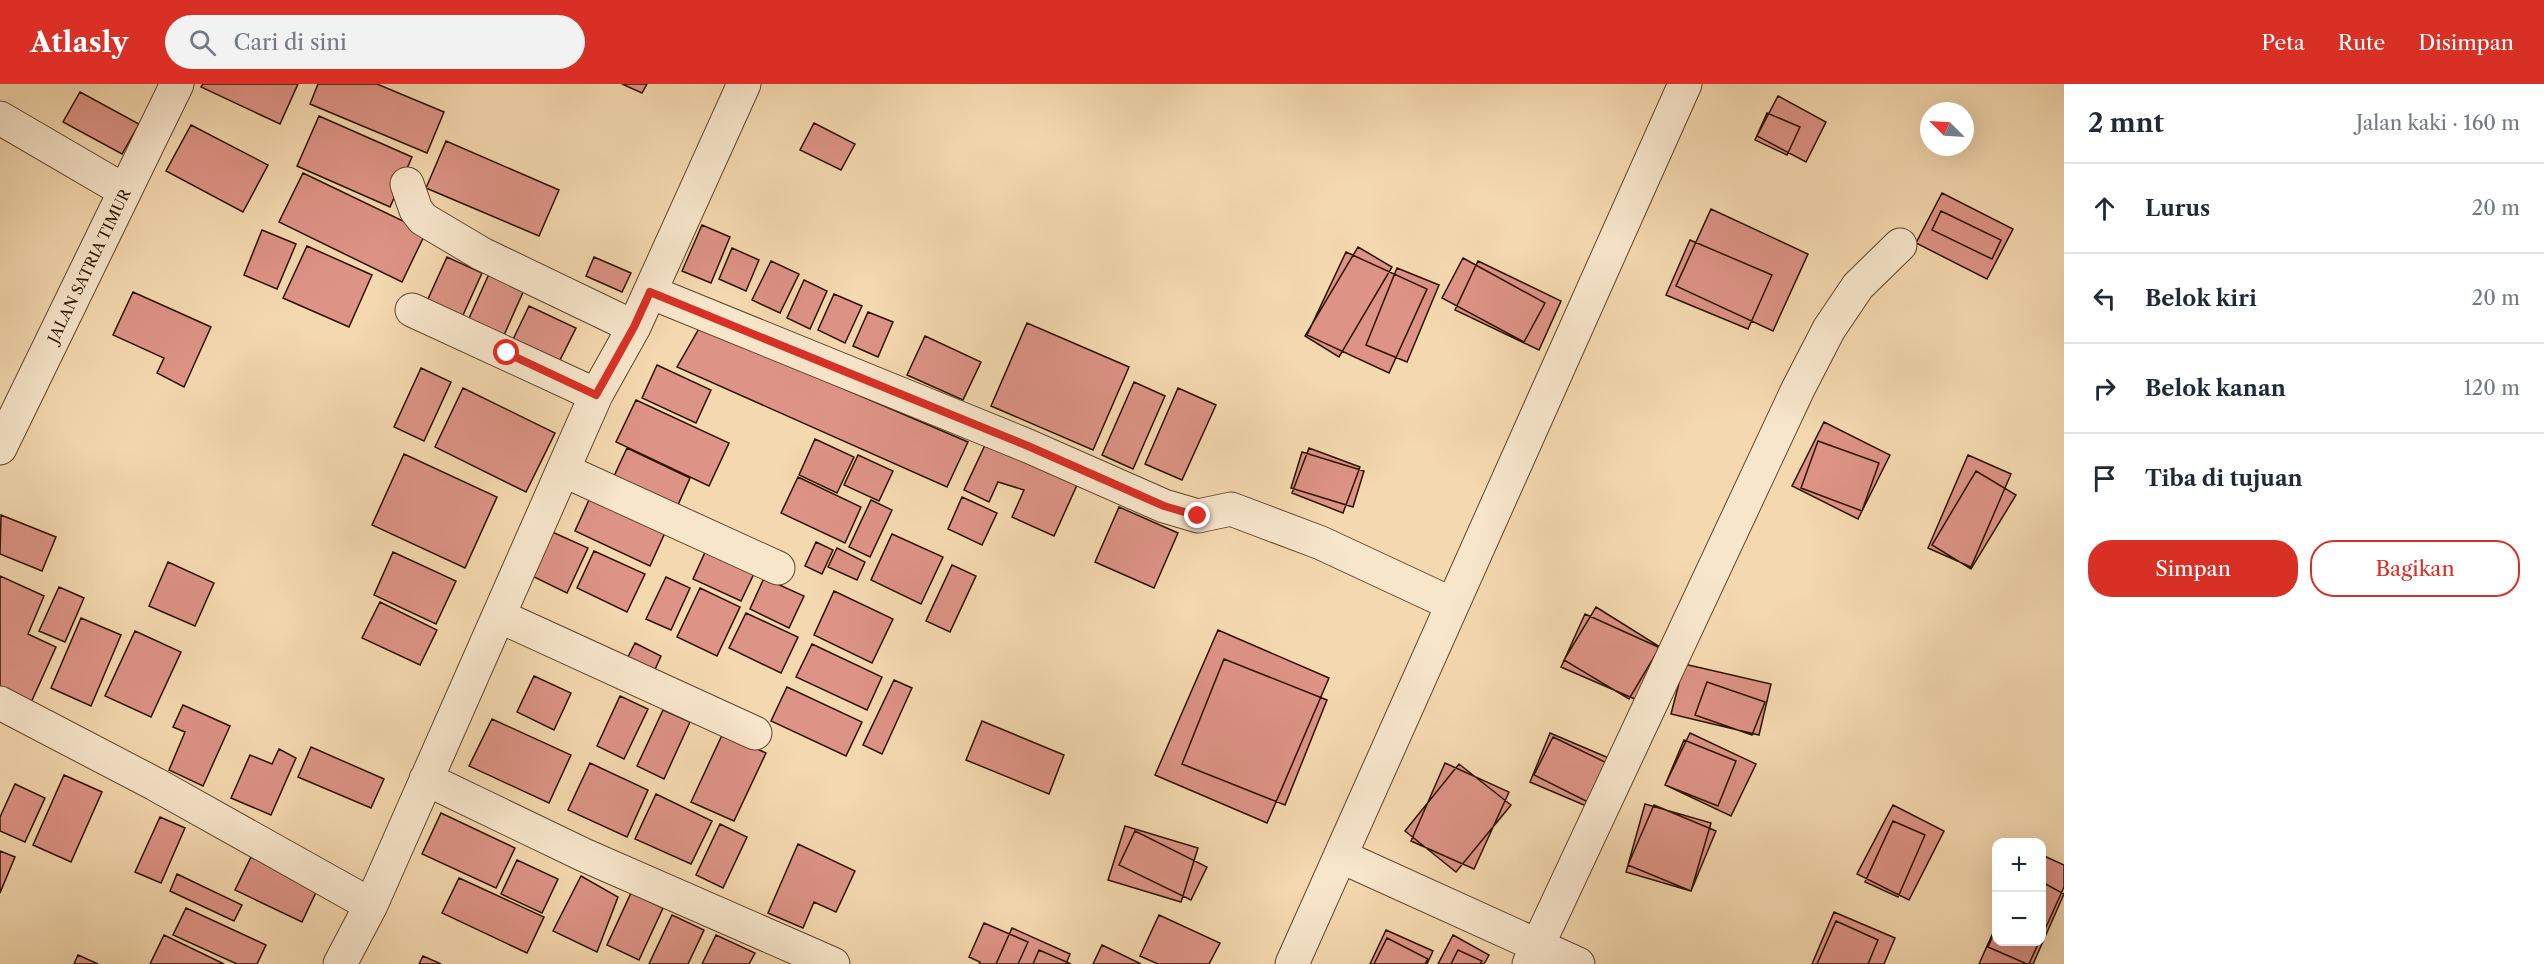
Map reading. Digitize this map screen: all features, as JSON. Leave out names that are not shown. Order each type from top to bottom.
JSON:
[{"type":"street","name":"JALAN SATRIA TIMUR","points":[[0,448],[177,84]]},
{"type":"street","points":[[340,964],[371,905],[596,395],[634,327],[744,84]]},
{"type":"street","points":[[1292,964],[1685,84]]},
{"type":"street","points":[[0,118],[125,191]]},
{"type":"street","points":[[407,184],[416,210],[423,219],[482,254],[634,327]]},
{"type":"street","points":[[1533,954],[1798,389],[1829,329],[1858,286],[1900,245]]},
{"type":"street","points":[[650,292],[1017,441],[1164,506],[1198,516],[1231,509],[1262,519],[1452,604]]},
{"type":"street","points":[[412,310],[596,395]]},
{"type":"street","points":[[563,470],[778,568]]},
{"type":"street","points":[[499,616],[755,733]]},
{"type":"street","points":[[0,703],[155,784],[371,905]]},
{"type":"street","points":[[426,779],[584,855],[833,964]]},
{"type":"street","points":[[1340,856],[1533,954],[1578,964]]},
{"type":"building","points":[[203,84],[298,84],[280,124],[201,87]]},
{"type":"building","points":[[318,84],[377,84],[444,112],[427,153],[310,104]]},
{"type":"building","points":[[622,84],[647,84],[642,93]]},
{"type":"building","points":[[80,92],[139,124],[122,154],[63,122]]},
{"type":"building","points":[[1778,96],[1826,122],[1806,162],[1757,136]]},
{"type":"building","points":[[1767,113],[1800,127],[1787,155],[1755,140]]},
{"type":"building","points":[[319,116],[412,157],[390,207],[297,166]]},
{"type":"building","points":[[814,123],[855,144],[841,170],[800,150]]},
{"type":"building","points":[[191,125],[268,165],[243,212],[166,171]]},
{"type":"building","points":[[446,141],[559,190],[539,236],[426,188]]},
{"type":"building","points":[[303,173],[426,232],[402,282],[279,222]]},
{"type":"building","points":[[1942,193],[2013,229],[1987,279],[1916,243]]},
{"type":"building","points":[[1711,209],[1808,254],[1773,331],[1676,286]]},
{"type":"building","points":[[1941,211],[2001,240],[1992,259],[1932,230]]},
{"type":"building","points":[[702,225],[730,237],[711,283],[682,271]]},
{"type":"building","points":[[262,230],[296,244],[277,289],[244,275]]},
{"type":"building","points":[[1690,240],[1772,275],[1748,329],[1666,295]]},
{"type":"building","points":[[307,246],[372,275],[349,327],[283,298]]},
{"type":"building","points":[[1358,247],[1392,267],[1339,357],[1305,336]]},
{"type":"building","points":[[732,248],[759,260],[746,291],[719,279]]},
{"type":"building","points":[[1346,252],[1427,289],[1389,373],[1307,335]]},
{"type":"building","points":[[447,257],[482,273],[458,326],[423,310]]},
{"type":"building","points":[[594,257],[631,273],[622,292],[586,276]]},
{"type":"building","points":[[1463,258],[1545,303],[1524,342],[1442,298]]},
{"type":"building","points":[[771,261],[799,274],[780,313],[752,300]]},
{"type":"building","points":[[1478,261],[1561,301],[1539,350],[1455,310]]},
{"type":"building","points":[[1397,268],[1439,285],[1407,362],[1366,345]]},
{"type":"building","points":[[489,274],[524,290],[501,342],[465,327]]},
{"type":"building","points":[[804,280],[827,291],[810,329],[787,318]]},
{"type":"building","points":[[133,292],[211,327],[184,387],[157,373],[164,358],[113,335]]},
{"type":"building","points":[[834,294],[862,306],[845,343],[818,330]]},
{"type":"building","points":[[529,306],[576,328],[554,372],[508,350]]},
{"type":"building","points":[[868,312],[893,322],[878,357],[853,346]]},
{"type":"building","points":[[1027,323],[1129,367],[1093,450],[991,406]]},
{"type":"building","points":[[700,327],[968,442],[947,487],[677,367]]},
{"type":"building","points":[[925,336],[981,362],[963,400],[907,375]]},
{"type":"building","points":[[657,365],[711,390],[696,423],[642,398]]},
{"type":"building","points":[[421,368],[451,382],[424,441],[394,427]]},
{"type":"building","points":[[1134,382],[1165,396],[1133,469],[1102,455]]},
{"type":"building","points":[[463,388],[555,433],[526,492],[435,447]]},
{"type":"building","points":[[1178,388],[1216,405],[1182,480],[1145,464]]},
{"type":"building","points":[[636,400],[729,443],[709,486],[616,442]]},
{"type":"building","points":[[1824,422],[1890,455],[1858,519],[1792,486]]},
{"type":"building","points":[[815,439],[854,457],[837,493],[799,475]]},
{"type":"building","points":[[1818,441],[1879,463],[1862,511],[1801,488]]},
{"type":"building","points":[[986,443],[1077,485],[1054,536],[1012,517],[1024,490],[998,482],[989,502],[964,490]]},
{"type":"building","points":[[627,448],[690,478],[673,516],[609,487]]},
{"type":"building","points":[[1309,448],[1360,467],[1343,513],[1292,493]]},
{"type":"building","points":[[1302,452],[1364,471],[1353,507],[1291,488]]},
{"type":"building","points":[[404,454],[497,497],[465,568],[372,525]]},
{"type":"building","points":[[858,455],[893,471],[879,501],[844,485]]},
{"type":"building","points":[[1968,455],[2011,474],[1971,567],[1928,548]]},
{"type":"building","points":[[1976,471],[2016,495],[1971,569],[1932,545]]},
{"type":"building","points":[[798,477],[861,507],[845,543],[781,513]]},
{"type":"building","points":[[593,491],[668,526],[650,566],[575,531]]},
{"type":"building","points":[[962,497],[997,513],[982,545],[948,529]]},
{"type":"building","points":[[871,500],[892,510],[870,557],[849,547]]},
{"type":"building","points":[[1119,507],[1178,533],[1154,588],[1095,562]]},
{"type":"building","points":[[1,515],[56,537],[42,571],[0,554]]},
{"type":"building","points":[[550,531],[588,548],[567,593],[530,575]]},
{"type":"building","points":[[892,534],[943,557],[921,604],[871,580]]},
{"type":"building","points":[[711,539],[760,561],[741,601],[693,579]]},
{"type":"building","points":[[816,542],[833,550],[822,574],[805,566]]},
{"type":"building","points":[[837,548],[865,562],[857,580],[828,567]]},
{"type":"building","points":[[594,551],[645,574],[627,612],[577,588]]},
{"type":"building","points":[[393,552],[456,581],[436,624],[374,595]]},
{"type":"building","points":[[168,562],[214,583],[195,626],[149,606]]},
{"type":"building","points":[[952,565],[976,576],[950,632],[926,621]]},
{"type":"building","points":[[0,576],[44,596],[28,634],[56,647],[29,707],[0,693]]},
{"type":"building","points":[[666,577],[690,588],[671,630],[646,619]]},
{"type":"building","points":[[764,578],[804,596],[789,628],[750,609]]},
{"type":"building","points":[[59,587],[84,598],[65,642],[39,631]]},
{"type":"building","points":[[700,588],[740,607],[717,656],[677,637]]},
{"type":"building","points":[[834,591],[893,619],[872,663],[814,635]]},
{"type":"building","points":[[380,602],[437,630],[420,665],[362,638]]},
{"type":"building","points":[[1596,607],[1660,647],[1629,699],[1564,660]]},
{"type":"building","points":[[746,613],[798,637],[781,673],[729,648]]},
{"type":"building","points":[[1585,614],[1667,651],[1644,703],[1561,667]]},
{"type":"building","points":[[81,618],[121,635],[91,706],[51,688]]},
{"type":"building","points":[[1218,630],[1329,678],[1267,823],[1155,775]]},
{"type":"building","points":[[135,631],[181,652],[151,717],[105,696]]},
{"type":"building","points":[[635,643],[661,656],[653,674],[626,661]]},
{"type":"building","points":[[812,644],[882,677],[867,710],[796,677]]},
{"type":"building","points":[[1224,659],[1327,700],[1285,805],[1182,764]]},
{"type":"building","points":[[1684,664],[1771,684],[1759,735],[1671,714]]},
{"type":"building","points":[[534,676],[571,693],[554,730],[517,712]]},
{"type":"building","points":[[894,680],[912,688],[882,754],[863,745]]},
{"type":"building","points":[[1707,682],[1765,702],[1752,735],[1695,715]]},
{"type":"building","points":[[787,687],[862,722],[846,756],[771,721]]},
{"type":"building","points":[[620,696],[648,709],[624,759],[597,746]]},
{"type":"building","points":[[183,705],[230,726],[203,786],[169,770],[185,732],[173,727]]},
{"type":"building","points":[[663,710],[690,722],[664,779],[637,766]]},
{"type":"building","points":[[492,719],[571,755],[549,803],[469,766]]},
{"type":"building","points":[[982,721],[1064,755],[1049,794],[966,760]]},
{"type":"building","points":[[723,733],[766,753],[734,821],[691,802]]},
{"type":"building","points":[[1550,733],[1618,762],[1598,811],[1530,782]]},
{"type":"building","points":[[1690,733],[1756,764],[1731,816],[1665,785]]},
{"type":"building","points":[[1553,737],[1611,765],[1592,804],[1534,775]]},
{"type":"building","points":[[1684,740],[1736,761],[1718,806],[1665,785]]},
{"type":"building","points":[[311,747],[384,779],[371,808],[298,777]]},
{"type":"building","points":[[279,749],[296,758],[271,815],[231,798],[250,755],[272,764]]},
{"type":"building","points":[[590,763],[648,790],[627,837],[568,810]]},
{"type":"building","points":[[1445,763],[1509,792],[1474,869],[1411,841]]},
{"type":"building","points":[[1459,764],[1511,805],[1456,872],[1405,831]]},
{"type":"building","points":[[64,775],[102,792],[71,862],[33,845]]},
{"type":"building","points":[[15,784],[45,798],[25,842],[0,831],[0,817]]},
{"type":"building","points":[[656,794],[712,821],[691,864],[635,839]]},
{"type":"building","points":[[1645,804],[1711,823],[1691,891],[1626,872]]},
{"type":"building","points":[[1654,805],[1716,831],[1691,891],[1628,865]]},
{"type":"building","points":[[1893,805],[1944,831],[1909,900],[1857,874]]},
{"type":"building","points":[[441,813],[515,848],[496,888],[422,854]]},
{"type":"building","points":[[160,817],[185,828],[161,883],[135,872]]},
{"type":"building","points":[[1893,821],[1925,835],[1898,897],[1865,882]]},
{"type":"building","points":[[720,824],[747,837],[723,888],[696,875]]},
{"type":"building","points":[[1125,826],[1198,848],[1181,902],[1108,880]]},
{"type":"building","points":[[1135,831],[1207,867],[1191,900],[1119,865]]},
{"type":"building","points":[[798,844],[855,871],[836,912],[814,902],[803,928],[768,913]]},
{"type":"building","points":[[0,851],[15,857],[0,893]]},
{"type":"building","points":[[251,857],[318,888],[302,922],[235,890]]},
{"type":"building","points":[[2046,857],[2064,865],[2064,887],[2046,927]]},
{"type":"building","points":[[517,860],[558,879],[542,913],[501,894]]},
{"type":"building","points":[[177,874],[242,905],[234,921],[170,891]]},
{"type":"building","points":[[581,876],[618,897],[597,952],[553,931]]},
{"type":"building","points":[[459,878],[544,917],[527,953],[442,913]]},
{"type":"building","points":[[2046,884],[2064,894],[2046,935]]},
{"type":"building","points":[[631,893],[663,908],[639,960],[607,945]]},
{"type":"building","points":[[186,908],[266,945],[257,964],[237,964],[173,935]]},
{"type":"building","points":[[1834,912],[1895,938],[1884,964],[1812,964]]},
{"type":"building","points":[[672,915],[704,930],[688,964],[649,964]]},
{"type":"building","points":[[1159,915],[1220,943],[1209,964],[1158,964],[1140,956]]},
{"type":"building","points":[[1836,921],[1878,940],[1868,964],[1817,964]]},
{"type":"building","points":[[984,923],[1028,942],[1018,964],[979,964],[980,962],[969,957]]},
{"type":"building","points":[[1012,928],[1070,954],[1066,964],[996,964]]},
{"type":"building","points":[[1386,930],[1433,951],[1427,964],[1370,964]]},
{"type":"building","points":[[164,935],[224,964],[150,964]]},
{"type":"building","points":[[716,935],[755,953],[749,964],[702,964]]},
{"type":"building","points":[[1453,935],[1489,955],[1484,964],[1438,964]]},
{"type":"building","points":[[1992,935],[1992,946],[2037,946],[2029,964],[1979,964]]},
{"type":"building","points":[[1387,938],[1428,959],[1425,964],[1374,964]]},
{"type":"building","points":[[1992,938],[1992,946],[2041,946],[2033,964],[2027,964],[1988,947]]},
{"type":"building","points":[[1102,945],[1141,964],[1093,964]]},
{"type":"building","points":[[1039,950],[1071,964],[1033,964]]},
{"type":"building","points":[[1458,950],[1482,961],[1480,964],[1451,964]]},
{"type":"building","points":[[78,955],[98,964],[74,964]]},
{"type":"building","points":[[423,956],[441,964],[419,964]]},
{"type":"route","points":[[507,353],[596,395],[634,327],[650,292],[1028,446],[1164,506],[1198,516]]}]
